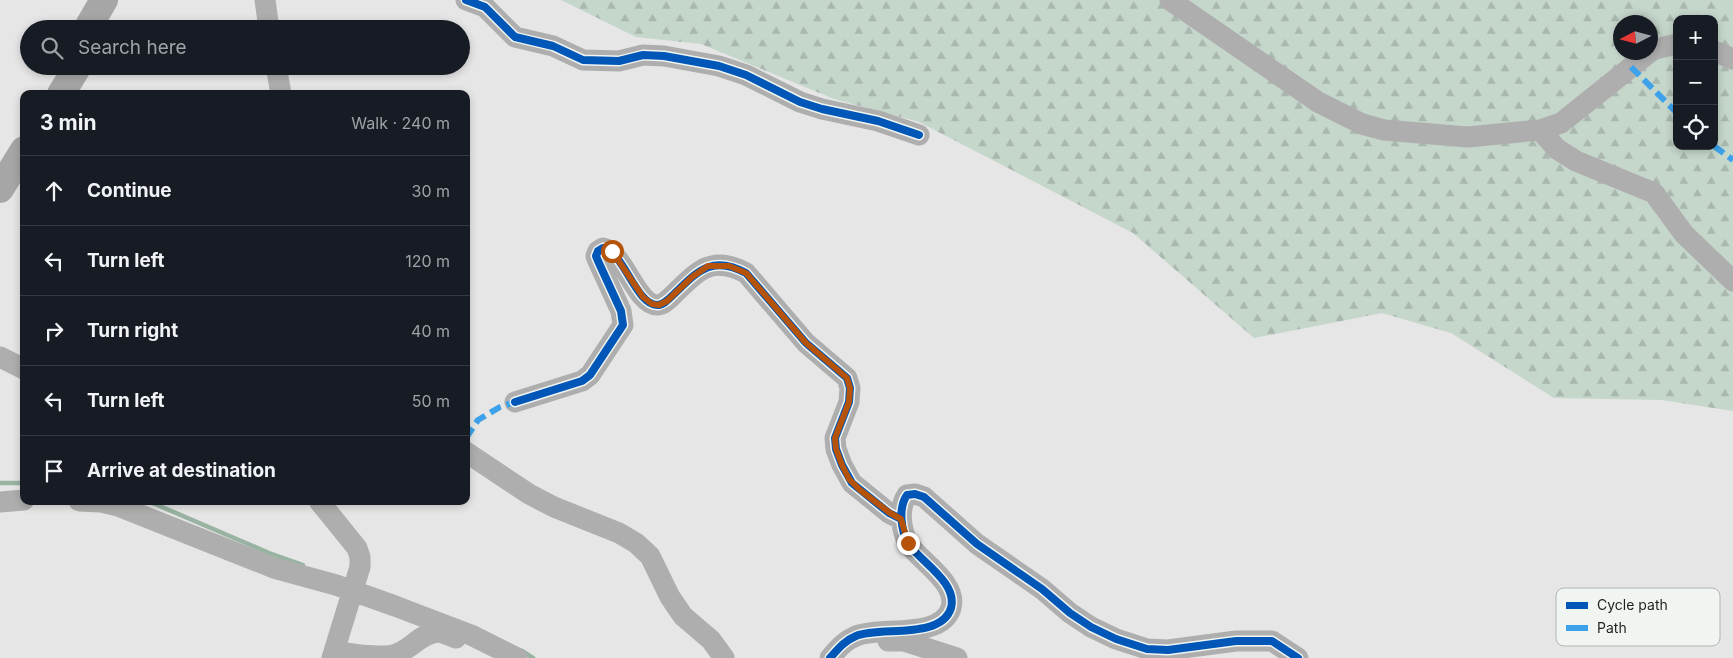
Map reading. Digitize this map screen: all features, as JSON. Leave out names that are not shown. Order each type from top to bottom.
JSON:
[{"type":"main road","points":[[93,20],[104,0]]},
{"type":"main road","points":[[107,20],[118,0]]},
{"type":"main road","points":[[49,90],[59,75]]},
{"type":"main road","points":[[63,90],[73,75]]},
{"type":"main road","points":[[0,168],[20,136]]},
{"type":"main road","points":[[0,189],[20,156]]},
{"type":"street","points":[[265,0],[268,20]]},
{"type":"street","points":[[466,0],[485,7],[514,36],[553,46],[583,60],[619,61],[643,55],[664,56],[720,66],[746,74],[800,102],[822,109],[878,121],[919,135]]},
{"type":"street","points":[[1170,0],[1318,102],[1362,124],[1384,130],[1467,137],[1540,130],[1561,123],[1640,60]]},
{"type":"street","points":[[1658,48],[1673,45]]},
{"type":"street","points":[[1718,53],[1733,59]]},
{"type":"street","points":[[278,75],[280,90]]},
{"type":"street","points":[[1540,130],[1557,149],[1576,161],[1654,193],[1684,234],[1733,281]]},
{"type":"street","points":[[515,402],[582,381],[590,374],[622,325],[621,311],[596,256],[598,250],[603,248],[612,251],[643,297],[652,304],[659,305],[667,301],[692,277],[708,266],[719,265],[739,269],[746,273],[806,343],[847,378],[850,388],[849,402],[835,438],[836,449],[842,465],[849,479],[860,490],[901,519]]},
{"type":"street","points":[[0,357],[20,367]]},
{"type":"street","points":[[470,455],[530,494],[554,507],[620,533],[636,543],[650,556],[670,597],[683,616],[711,640],[724,658]]},
{"type":"street","points":[[830,658],[843,643],[857,636],[870,632],[920,629],[933,626],[944,618],[951,609],[951,598],[947,586],[935,570],[908,543],[901,519],[902,502],[906,496],[915,494],[924,498],[977,544],[1042,589],[1070,613],[1116,639],[1134,652],[1147,649],[1168,650],[1260,640],[1272,641],[1298,658]]},
{"type":"street","points":[[0,502],[20,500]]},
{"type":"street","points":[[114,505],[274,568],[336,585],[395,606],[471,635],[517,658]]},
{"type":"street","points":[[322,505],[356,548],[360,557],[360,567],[352,596],[333,654],[394,655],[406,650],[420,637],[439,632],[473,644],[499,658]]},
{"type":"street","points":[[857,636],[870,641],[904,640],[958,658]]},
{"type":"green space","points":[[561,0],[1733,0],[1733,411],[1662,400],[1554,398],[1451,333],[1382,313],[1254,338],[1133,233],[919,122],[834,99],[701,44],[636,37]]},
{"type":"waterway","points":[[0,483],[20,483]]},
{"type":"waterway","points":[[157,505],[269,553],[303,565]]},
{"type":"waterway","points":[[522,651],[533,658]]},
{"type":"marked path","points":[[1631,67],[1673,109]]},
{"type":"marked path","points":[[1718,149],[1733,160]]},
{"type":"marked path","points":[[470,432],[478,420],[500,407],[515,402]]},
{"type":"cycle path","points":[[466,0],[485,7],[515,37],[553,46],[583,60],[619,61],[643,55],[664,56],[719,66],[746,75],[800,102],[822,109],[878,121],[919,135]]},
{"type":"cycle path","points":[[515,402],[582,381],[590,375],[623,325],[621,311],[596,256],[598,251],[603,248],[610,252],[624,268],[643,297],[650,303],[657,305],[665,302],[705,268],[723,265],[734,268],[746,273],[806,343],[847,378],[850,388],[849,402],[835,438],[836,449],[842,465],[852,483],[889,513],[901,519]]},
{"type":"cycle path","points":[[830,658],[839,648],[856,636],[867,633],[923,628],[945,618],[951,608],[952,598],[949,589],[913,550],[904,532],[902,506],[907,495],[915,494],[924,497],[977,544],[1042,589],[1070,613],[1091,627],[1116,639],[1147,649],[1168,650],[1236,641],[1272,641],[1298,658]]},
{"type":"route","points":[[612,251],[643,297],[652,304],[659,305],[667,301],[692,277],[708,266],[729,266],[746,273],[806,343],[847,378],[850,388],[849,402],[836,433],[836,449],[852,483],[890,513],[901,519],[908,543]]}]
